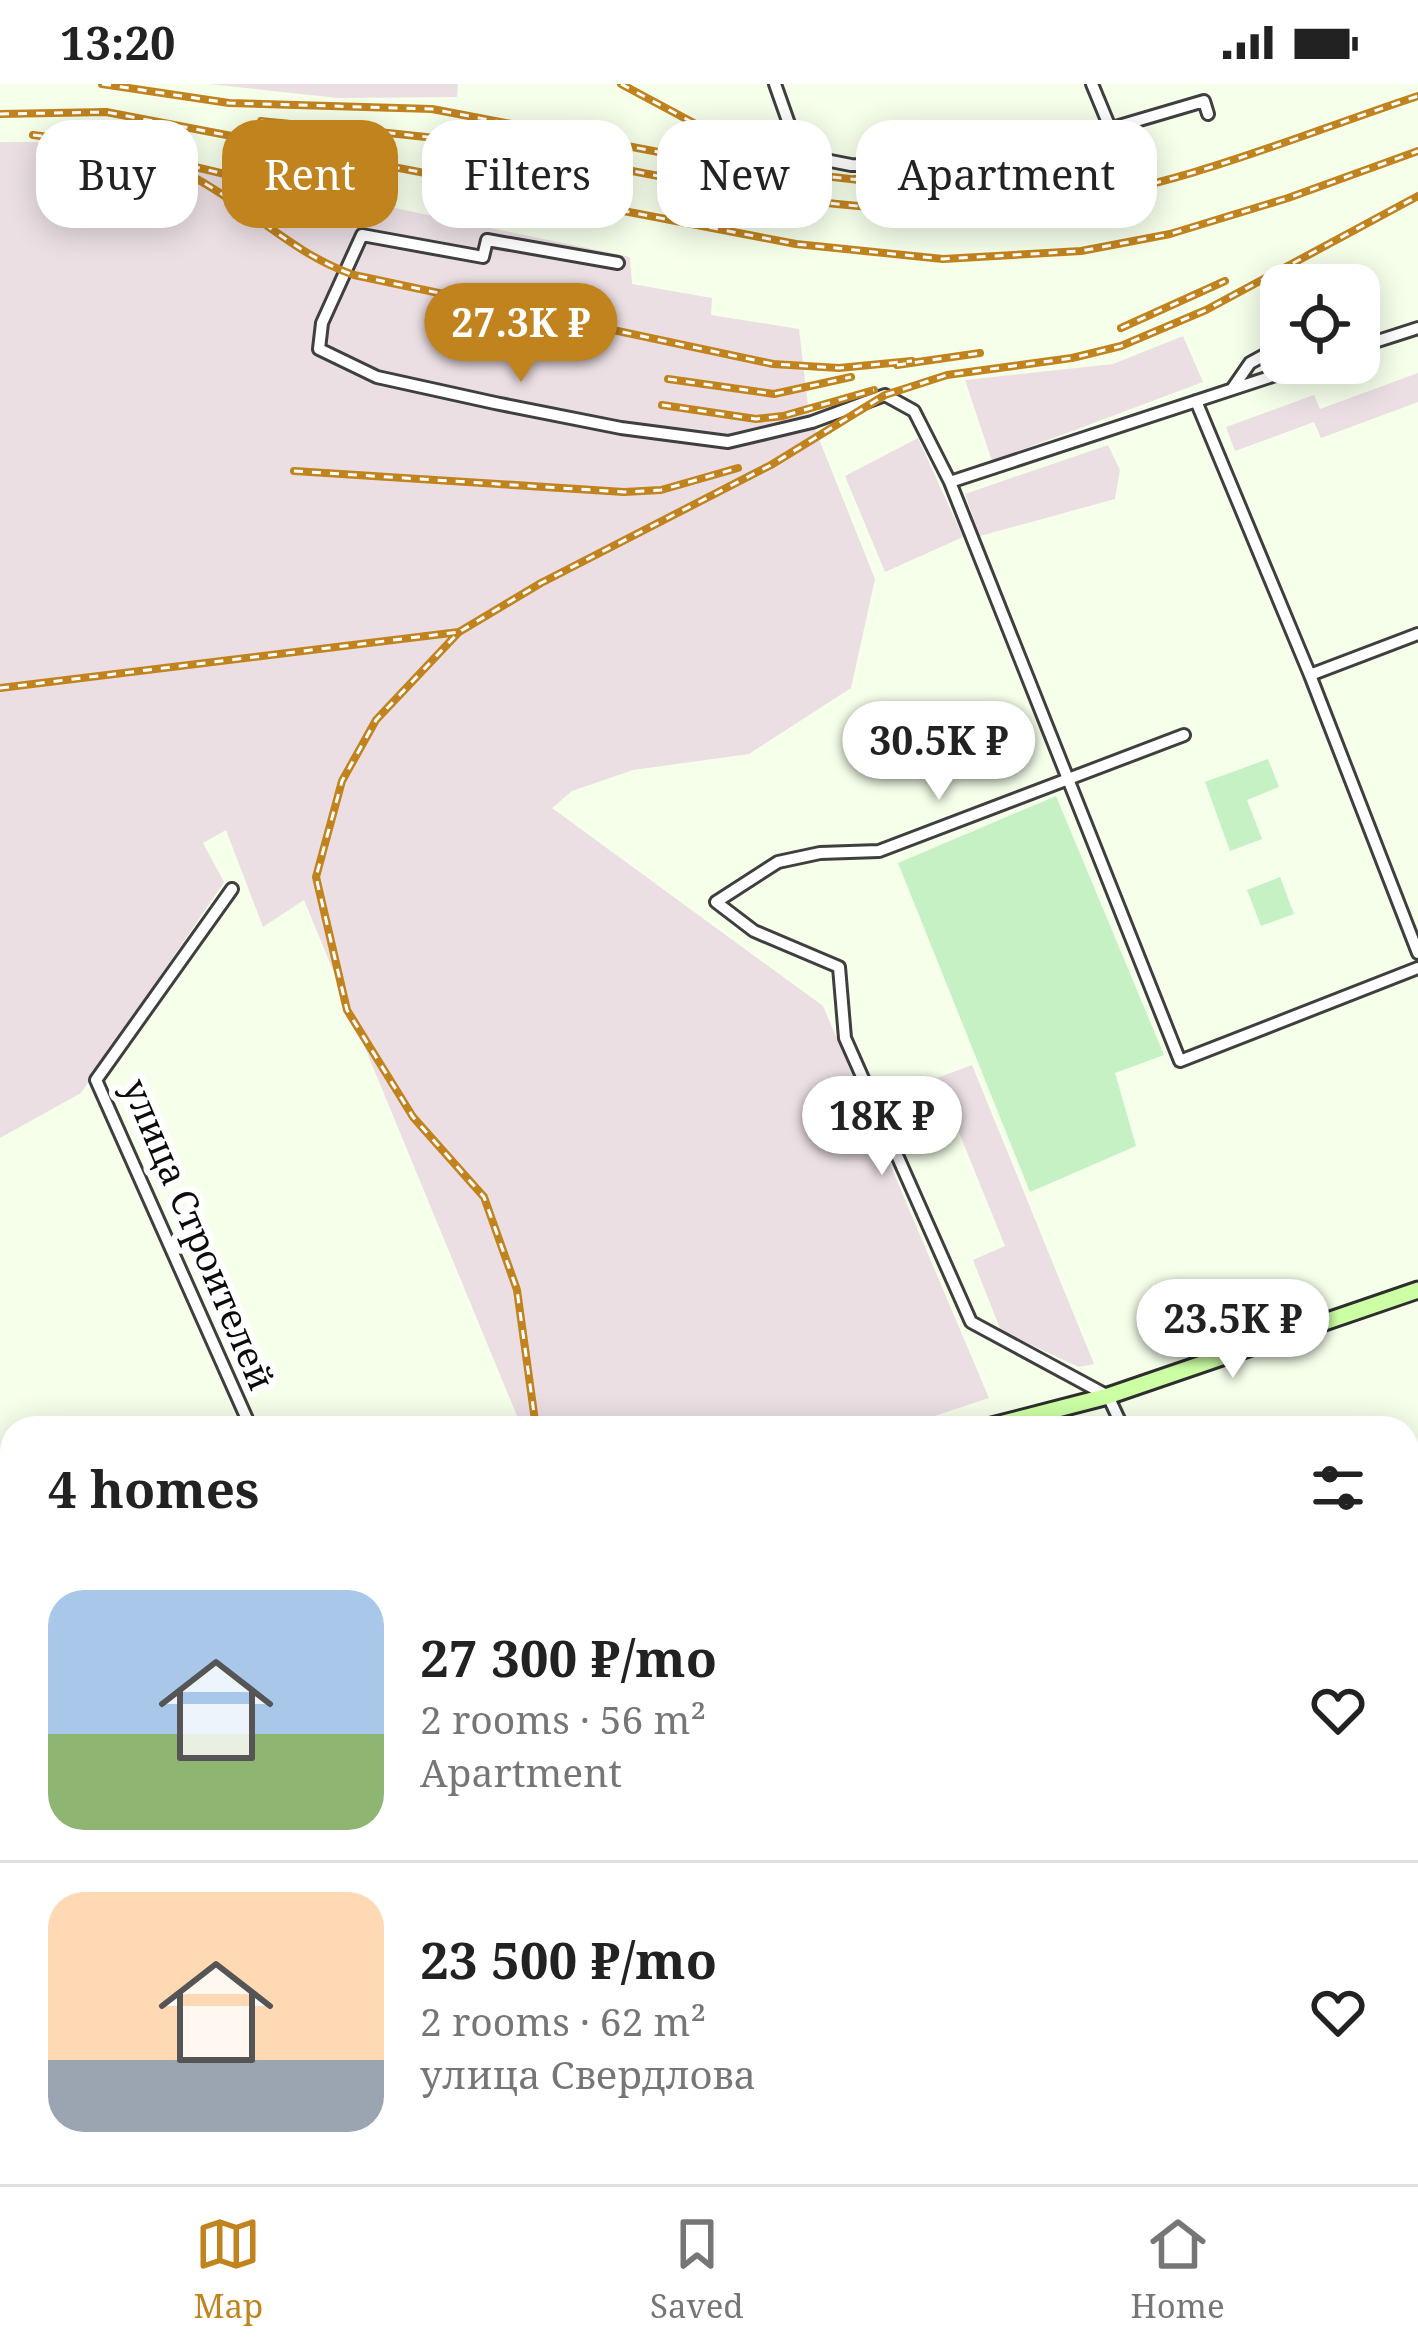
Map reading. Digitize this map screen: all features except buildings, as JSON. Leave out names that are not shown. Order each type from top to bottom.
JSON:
[{"type":"main road","points":[[1030,1416],[1108,1396],[1418,1290]]},
{"type":"street","points":[[775,84],[800,155],[856,165]]},
{"type":"street","points":[[1092,84],[1107,120]]},
{"type":"street","points":[[1143,120],[1204,101],[1208,114]]},
{"type":"street","points":[[618,263],[487,240],[483,257],[362,236],[322,323],[319,350],[377,377],[621,428],[728,442],[812,422],[885,395],[914,411],[950,482],[1180,1061],[1418,968]]},
{"type":"street","points":[[1380,340],[1418,328]]},
{"type":"street","points":[[1232,389],[1250,363],[1260,358]]},
{"type":"street","points":[[950,482],[1260,380]]},
{"type":"street","points":[[1196,401],[1418,953]]},
{"type":"street","points":[[1310,675],[1418,634]]},
{"type":"street","points":[[1118,1416],[1108,1396],[971,1322],[845,1037],[838,967],[754,931],[716,902],[778,862],[879,850],[1184,735]]},
{"type":"street","name":"улица Строителей","points":[[232,889],[96,1080],[246,1416]]},
{"type":"shaded area","points":[[209,84],[458,84],[457,97],[338,98]]},
{"type":"shaded area","points":[[0,142],[36,142],[36,228],[198,228],[198,167],[222,172],[222,228],[398,228],[398,209],[422,214],[422,228],[491,228],[630,257],[632,284],[712,298],[711,315],[799,329],[809,414],[875,579],[851,688],[749,754],[633,770],[572,791],[552,808],[823,1006],[989,1398],[934,1416],[517,1416],[304,900],[263,927],[226,830],[203,843],[224,882],[81,1093],[0,1138]]},
{"type":"shaded area","points":[[1183,336],[1203,382],[992,461],[965,380],[1113,364]]},
{"type":"shaded area","points":[[1418,373],[1418,402],[1321,438],[1314,422],[1235,451],[1226,427],[1314,395],[1320,409]]},
{"type":"shaded area","points":[[918,438],[963,537],[885,572],[845,476]]},
{"type":"shaded area","points":[[1108,445],[1120,470],[1115,499],[980,536],[965,494]]},
{"type":"shaded area","points":[[972,1065],[1094,1364],[1079,1367],[1001,1331],[973,1260],[1005,1246],[937,1078]]},
{"type":"green space","points":[[1268,759],[1279,787],[1247,800],[1262,839],[1230,851],[1205,782]]},
{"type":"green space","points":[[1056,796],[1164,1055],[1115,1073],[1136,1146],[1030,1192],[898,863]]},
{"type":"green space","points":[[1280,877],[1294,914],[1261,926],[1247,890]]},
{"type":"railway","points":[[102,84],[229,103],[432,109],[727,165],[856,180]]},
{"type":"railway","points":[[621,84],[688,120]]},
{"type":"railway","points":[[398,134],[837,204],[979,209],[1053,203],[1147,185],[1418,96]]},
{"type":"railway","points":[[0,114],[106,112],[796,244],[943,259],[1081,251],[1170,234],[1418,151]]},
{"type":"railway","points":[[33,135],[116,149],[176,169],[311,255],[354,275],[773,364],[839,368],[912,361]]},
{"type":"railway","points":[[198,168],[222,173]]},
{"type":"railway","points":[[534,1416],[517,1290],[484,1197],[413,1117],[347,1010],[316,877],[342,781],[376,720],[459,632],[541,583],[771,465],[885,395],[947,375],[1072,358],[1121,346],[1206,310],[1418,196]]},
{"type":"railway","points":[[1121,328],[1225,281]]},
{"type":"railway","points":[[897,365],[980,353]]},
{"type":"railway","points":[[668,379],[774,394],[851,377]]},
{"type":"railway","points":[[662,405],[756,419],[874,390]]},
{"type":"railway","points":[[294,471],[624,492],[661,490],[738,468]]},
{"type":"railway","points":[[0,688],[459,632]]}]
